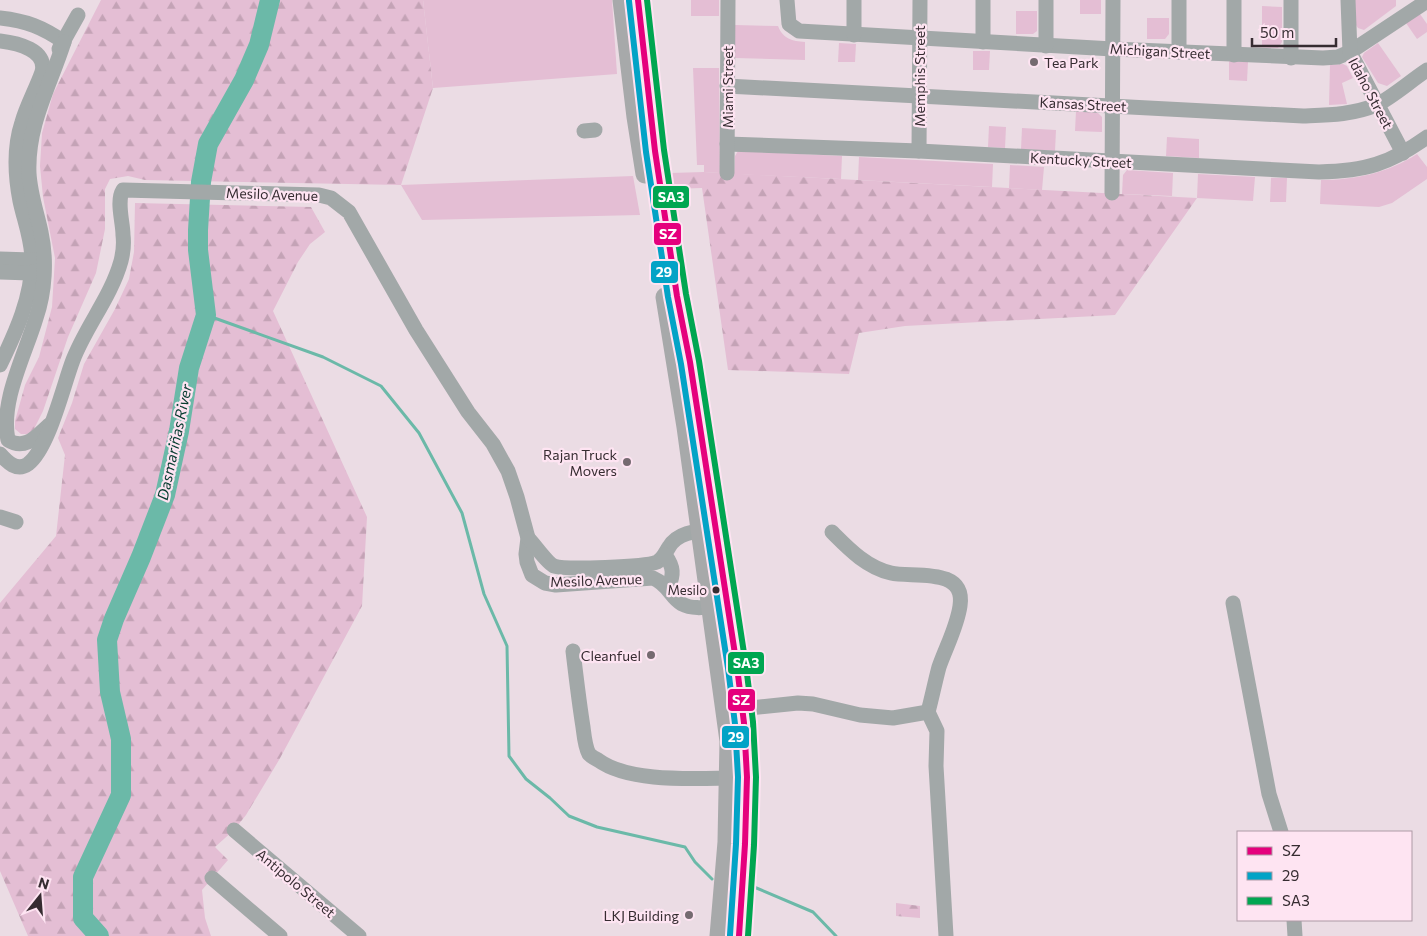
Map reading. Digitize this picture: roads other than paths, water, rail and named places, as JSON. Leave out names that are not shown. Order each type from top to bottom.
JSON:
[{"type":"main road","points":[[622,0],[644,116],[686,428],[708,530],[734,710],[729,742],[738,778],[745,844],[739,936]]},
{"type":"main road","points":[[638,0],[644,116]]},
{"type":"main road","points":[[720,936],[727,842],[738,778]]},
{"type":"street","name":"Miami Street","points":[[727,173],[728,0]]},
{"type":"street","name":"Michigan Street","points":[[787,0],[789,24],[799,32],[1291,58],[1338,57],[1350,52],[1409,6],[1427,1]]},
{"type":"street","points":[[854,0],[854,35]]},
{"type":"street","name":"Memphis Street","points":[[919,151],[920,0]]},
{"type":"street","points":[[983,0],[983,42]]},
{"type":"street","points":[[1046,0],[1046,46]]},
{"type":"street","points":[[1112,193],[1113,0]]},
{"type":"street","points":[[1179,0],[1179,52]]},
{"type":"street","points":[[1234,0],[1234,55]]},
{"type":"street","points":[[1291,0],[1291,58]]},
{"type":"street","name":"Idaho Street","points":[[1348,0],[1350,52],[1403,153]]},
{"type":"street","points":[[42,72],[64,42],[78,15]]},
{"type":"street","points":[[0,18],[32,24],[44,29],[64,42]]},
{"type":"street","points":[[25,47],[32,24]]},
{"type":"street","points":[[0,41],[25,47],[43,60],[44,64],[22,122],[17,149],[20,200],[42,298],[29,339],[12,373],[7,389],[3,424],[8,440],[20,445],[31,440],[52,423]]},
{"type":"street","points":[[0,365],[15,333],[36,268],[42,234],[33,200],[29,174],[30,150],[36,116],[53,76],[64,42]]},
{"type":"street","name":"Kansas Street","points":[[727,86],[1303,116],[1350,113],[1377,104],[1427,70]]},
{"type":"street","name":"Kentucky Street","points":[[727,144],[919,151],[1339,172],[1373,166],[1403,153],[1427,137]]},
{"type":"street","name":"Mesilo Avenue","points":[[0,454],[13,466],[19,468],[27,465],[42,446],[74,359],[113,283],[121,260],[124,237],[120,198],[123,190],[311,195],[330,198],[349,212],[416,330],[468,412],[492,444],[508,470],[528,538],[540,550],[548,562],[554,566],[566,568],[631,572],[661,582],[681,604],[695,608],[719,606]]},
{"type":"street","points":[[0,259],[36,268]]},
{"type":"street","points":[[0,272],[36,268]]},
{"type":"street","points":[[0,517],[16,522]]},
{"type":"street","name":"Mesilo Avenue","points":[[631,572],[659,562],[673,541],[683,535],[708,530]]},
{"type":"street","points":[[832,532],[859,559],[891,574],[926,574],[950,580],[958,590],[961,604],[939,668],[928,712],[937,731],[936,766],[946,936]]},
{"type":"street","points":[[665,555],[673,569],[672,579],[668,588]]},
{"type":"street","points":[[1233,603],[1267,785],[1281,831]]},
{"type":"street","points":[[573,651],[578,700],[589,754],[619,771],[683,778],[738,778]]},
{"type":"street","points":[[734,710],[798,703],[860,715],[893,718],[928,712]]},
{"type":"street","name":"Antipolo Street","points":[[234,830],[358,936]]},
{"type":"street","points":[[212,878],[264,929],[280,936]]},
{"type":"street","points":[[1294,921],[1295,936]]},
{"type":"waterway","name":"Dasmariñas River","points":[[99,936],[83,918],[83,877],[121,795],[121,739],[110,692],[107,640],[165,495],[179,431],[189,368],[206,315],[198,250],[198,230],[201,182],[208,144],[244,80],[259,45],[270,0]]},
{"type":"waterway","points":[[206,315],[323,357],[381,386],[419,433],[462,513],[484,594],[507,646],[509,756],[526,779],[569,816],[597,827],[685,847],[695,862],[712,879]]},
{"type":"waterway","points":[[754,887],[813,912],[836,936]]},
{"type":"place","name":"Tea Park","points":[[1034,62]]},
{"type":"place","name":"Rajan Truck Movers","points":[[627,462]]},
{"type":"place","name":"Mesilo","points":[[716,590]]},
{"type":"place","name":"Cleanfuel","points":[[651,655]]},
{"type":"place","name":"LKJ Building","points":[[689,915]]}]
